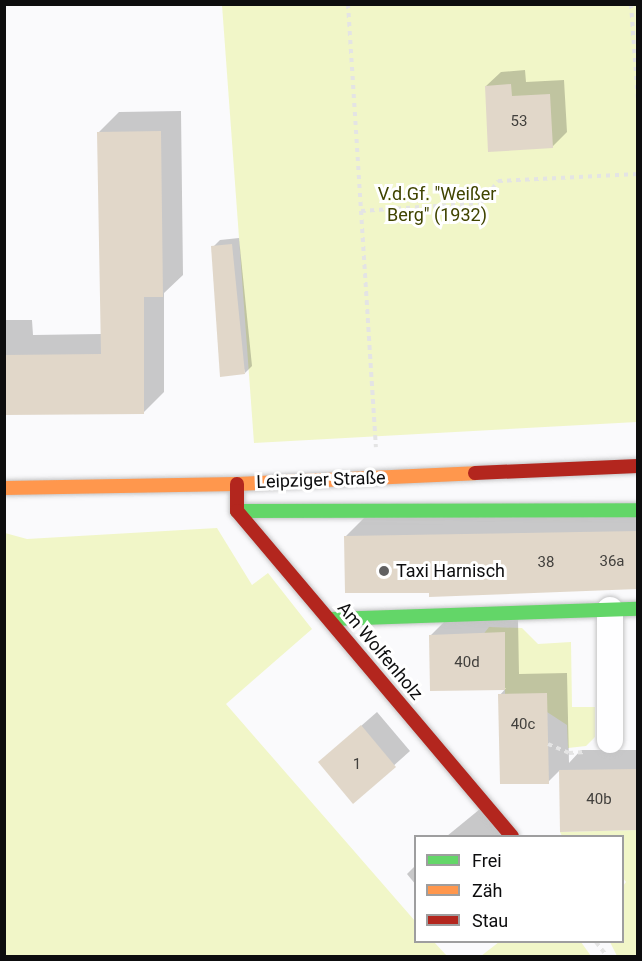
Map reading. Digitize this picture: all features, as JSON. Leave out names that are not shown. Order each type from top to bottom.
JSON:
[{"type":"street","name":"Leipziger Straße","points":[[4,488],[237,484],[638,466]]},
{"type":"street","points":[[237,484],[237,511]]},
{"type":"street","name":"Leipziger Straße","points":[[237,511],[638,510]]},
{"type":"street","name":"Am Wolfenholz","points":[[237,511],[331,619],[510,835]]},
{"type":"street","points":[[331,619],[638,609]]},
{"type":"street","points":[[610,610],[610,740]]},
{"type":"path","points":[[348,4],[378,478]]},
{"type":"path","points":[[631,4],[638,102]]},
{"type":"path","points":[[361,211],[481,203],[498,182],[638,174]]},
{"type":"path","points":[[597,943],[607,957]]},
{"type":"green space","name":"V.d.Gf. \"Weißer Berg\" (1932)","points":[[222,5],[637,5],[637,422],[254,443]]},
{"type":"green space","points":[[217,528],[252,585],[268,573],[312,629],[226,704],[414,920],[414,943],[435,943],[447,956],[5,956],[5,533],[27,539]]},
{"type":"green space","points":[[489,627],[522,628],[538,644],[571,642],[572,707],[595,707],[595,737],[586,746],[568,748],[567,725],[547,712],[505,694],[505,636],[482,636]]},
{"type":"green space","points":[[637,830],[637,956],[617,956],[610,943],[624,943],[624,885],[626,882],[624,879],[624,835],[562,835],[560,832]]},
{"type":"green space","points":[[498,943],[582,943],[591,956],[481,956]]},
{"type":"building","points":[[511,84],[512,96],[550,94],[553,148],[488,152],[485,86]]},
{"type":"building","points":[[161,131],[163,297],[144,297],[144,414],[4,415],[4,355],[101,354],[97,132]]},
{"type":"building","points":[[232,244],[245,374],[220,377],[211,246]]},
{"type":"building","points":[[638,531],[638,589],[429,597],[429,593],[345,593],[344,536]]},
{"type":"building","points":[[505,632],[505,690],[430,691],[429,635]]},
{"type":"building","points":[[547,693],[549,784],[500,784],[498,694]]},
{"type":"building","points":[[361,725],[396,767],[353,804],[318,762]]},
{"type":"building","points":[[638,769],[638,830],[560,832],[559,770]]},
{"type":"traffic: fast","points":[[237,511],[638,510]]},
{"type":"traffic: fast","points":[[331,619],[638,609]]},
{"type":"traffic: slow","points":[[4,488],[237,484],[475,473]]},
{"type":"traffic: jam","points":[[475,473],[638,466]]},
{"type":"traffic: jam","points":[[237,484],[237,511],[511,835]]},
{"type":"place","name":"Taxi Harnisch","points":[[384,571]]}]
